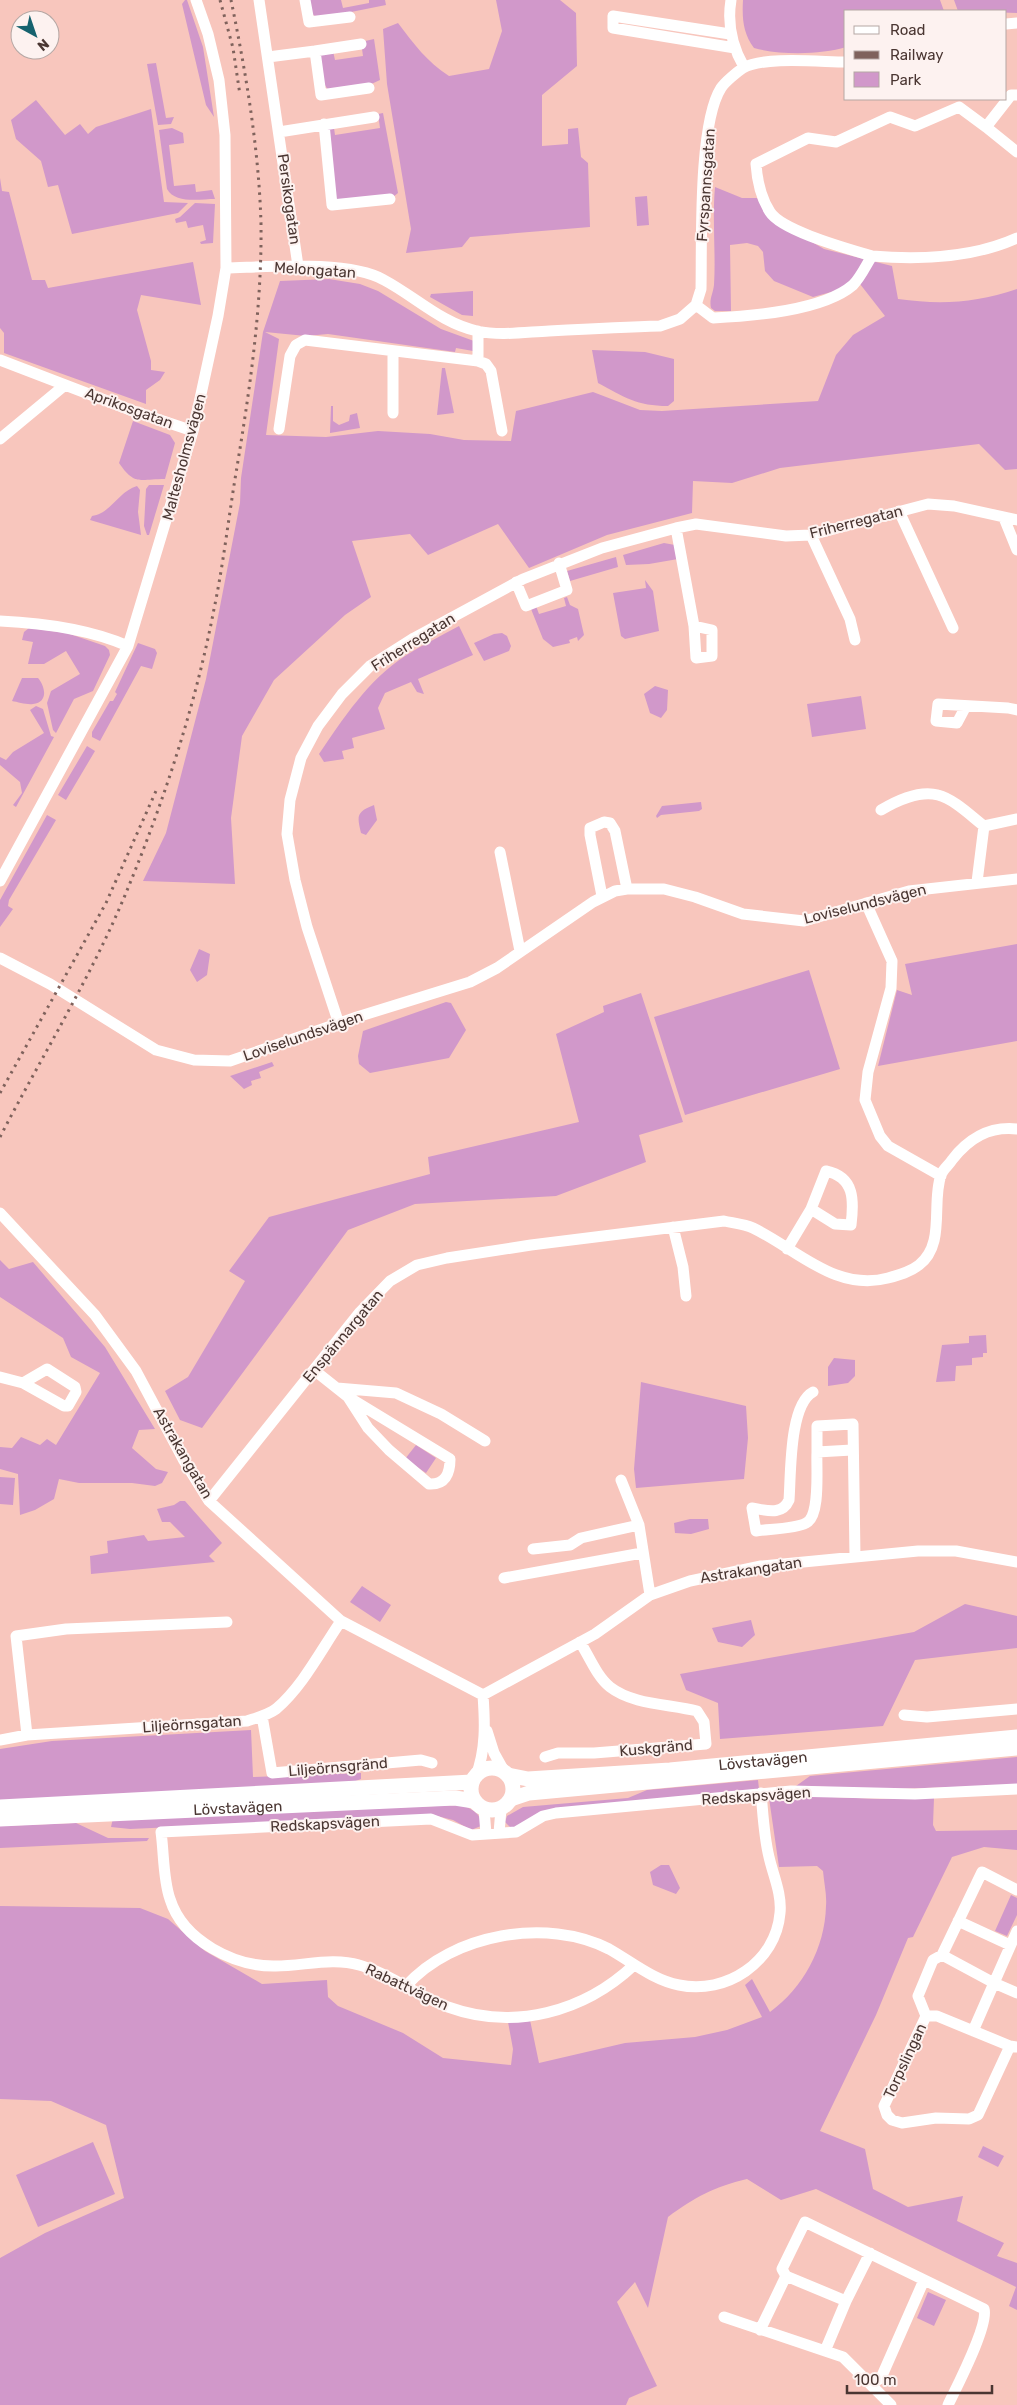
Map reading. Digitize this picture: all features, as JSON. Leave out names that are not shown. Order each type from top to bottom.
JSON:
[{"type":"street","name":"Maltesholmsvägen","points":[[0,881],[128,646],[193,430],[218,316],[232,268],[225,135],[219,80],[208,34],[196,0]]},
{"type":"street","name":"Persikogatan","points":[[259,0],[298,266]]},
{"type":"street","points":[[305,0],[309,22],[350,17]]},
{"type":"street","points":[[731,0],[729,12],[730,34],[744,67],[769,61],[844,62]]},
{"type":"street","points":[[730,34],[613,16],[613,28],[735,48]]},
{"type":"street","points":[[268,57],[361,44]]},
{"type":"street","points":[[315,51],[321,94],[369,88]]},
{"type":"street","name":"Fyrspannsgatan","points":[[696,305],[701,289],[704,188],[709,126],[721,88],[744,67]]},
{"type":"street","points":[[986,128],[1011,95],[1017,95]]},
{"type":"street","points":[[1017,152],[959,107],[915,126],[890,118],[836,142],[808,138],[756,164],[757,179],[770,213],[788,225],[821,240],[872,256],[948,256],[1004,243],[1017,238]]},
{"type":"street","name":"Persikogatan","points":[[279,132],[374,117]]},
{"type":"street","points":[[324,124],[332,206],[390,199]]},
{"type":"street","points":[[696,305],[713,318],[750,317],[807,305],[838,295],[854,283],[872,256]]},
{"type":"street","name":"Melongatan","points":[[232,268],[298,266],[355,271],[383,279],[437,315],[456,325],[478,331],[506,333],[660,326],[680,319],[696,305]]},
{"type":"street","points":[[478,331],[478,361]]},
{"type":"street","points":[[279,429],[290,356],[296,345],[305,340],[478,361],[486,364],[491,372],[502,431]]},
{"type":"street","points":[[393,351],[394,413]]},
{"type":"street","name":"Aprikosgatan","points":[[0,360],[133,411],[193,430]]},
{"type":"street","name":"Aprikosgatan","points":[[0,439],[65,385]]},
{"type":"street","name":"Friherregatan","points":[[339,1024],[307,927],[295,880],[287,834],[290,800],[301,758],[318,726],[342,694],[370,666],[414,638],[516,582],[559,563],[602,548],[676,528],[696,524],[786,536],[811,535],[928,504],[1017,520]]},
{"type":"street","points":[[899,511],[953,628]]},
{"type":"street","points":[[1004,518],[1017,550]]},
{"type":"street","points":[[676,528],[694,626]]},
{"type":"street","points":[[811,535],[850,620],[855,640]]},
{"type":"street","points":[[516,582],[526,606],[567,590],[559,563]]},
{"type":"street","points":[[0,620],[66,628],[128,646]]},
{"type":"street","points":[[966,706],[1017,710]]},
{"type":"street","points":[[881,810],[897,800],[928,794],[938,795],[984,826],[1017,818]]},
{"type":"street","points":[[597,899],[590,828],[598,824],[610,823],[615,831],[627,889]]},
{"type":"street","points":[[977,882],[984,826]]},
{"type":"street","points":[[500,852],[520,951]]},
{"type":"street","name":"Loviselundsvägen","points":[[0,958],[50,984],[156,1050],[194,1060],[230,1061],[470,982],[497,968],[597,899],[627,889],[664,889],[743,914],[804,922],[909,891],[1017,879]]},
{"type":"street","points":[[866,903],[892,961],[891,988],[868,1072],[865,1100],[880,1136],[888,1146],[941,1176],[965,1144],[984,1132],[1006,1128],[1017,1129]]},
{"type":"street","points":[[787,1249],[811,1209],[826,1171],[837,1173],[850,1188],[854,1201],[851,1225],[835,1224],[811,1209]]},
{"type":"street","name":"Enspännargatan","points":[[209,1501],[360,1312],[390,1281],[417,1265],[447,1258],[531,1245],[724,1221],[752,1228],[830,1272],[853,1281],[881,1280],[902,1275],[920,1265],[932,1249],[941,1176]]},
{"type":"street","name":"Astrakangatan","points":[[0,1214],[94,1315],[136,1371],[183,1458],[209,1501],[341,1621],[483,1695],[580,1642],[650,1595],[690,1581],[745,1569],[855,1556],[956,1551],[1017,1562]]},
{"type":"street","points":[[673,1227],[683,1267],[686,1296]]},
{"type":"street","points":[[314,1370],[348,1397],[450,1459],[447,1478],[438,1485],[429,1484],[388,1450],[368,1428],[348,1397]]},
{"type":"street","points":[[0,1377],[23,1383]]},
{"type":"street","points":[[337,1388],[396,1393],[441,1414],[485,1442]]},
{"type":"street","points":[[813,1392],[805,1397],[797,1417],[789,1500],[786,1506],[778,1511],[752,1508],[756,1531],[805,1524],[812,1520],[815,1509],[817,1426],[853,1424],[855,1556]]},
{"type":"street","points":[[817,1452],[852,1450]]},
{"type":"street","points":[[621,1480],[639,1525],[650,1595]]},
{"type":"street","points":[[533,1549],[570,1546],[581,1538],[639,1525]]},
{"type":"street","points":[[570,1546],[579,1564]]},
{"type":"street","points":[[504,1578],[642,1552]]},
{"type":"street","name":"Liljeörnsgatan","points":[[0,1740],[27,1735],[238,1722],[262,1716],[275,1710],[294,1690],[341,1621]]},
{"type":"street","points":[[27,1735],[16,1636],[66,1629],[228,1622]]},
{"type":"street","name":"Kuskgränd","points":[[545,1756],[558,1753],[594,1754],[706,1744],[704,1722],[697,1711],[638,1699],[622,1694],[610,1687],[601,1677],[580,1642]]},
{"type":"street","points":[[483,1695],[486,1727],[494,1753],[512,1782],[499,1833]]},
{"type":"street","points":[[904,1715],[927,1717],[1017,1710]]},
{"type":"street","name":"Liljeörnsgränd","points":[[262,1716],[272,1773],[421,1760],[432,1763]]},
{"type":"street","points":[[486,1727],[482,1754],[471,1795],[479,1805],[486,1834]]},
{"type":"street","name":"Lövstavägen","points":[[0,1807],[474,1779],[488,1768],[528,1779],[670,1770],[1017,1737]]},
{"type":"street","name":"Lövstavägen","points":[[0,1819],[455,1798],[479,1805],[506,1804],[529,1793],[1017,1748]]},
{"type":"street","name":"Redskapsvägen","points":[[161,1832],[431,1819],[442,1821],[466,1834],[486,1834],[523,1830],[543,1816],[556,1813],[761,1793],[791,1791],[916,1794],[1017,1789]]},
{"type":"street","points":[[406,1986],[420,1972],[458,1950],[507,1934],[525,1932],[579,1939],[607,1949],[666,1982],[692,1987],[706,1987],[744,1973],[764,1954],[770,1943],[780,1913],[777,1885],[769,1856],[761,1793]]},
{"type":"street","name":"Rabattvägen","points":[[161,1832],[170,1898],[174,1909],[186,1926],[212,1948],[253,1964],[275,1966],[344,1962],[359,1965],[448,2007],[496,2018],[529,2017],[560,2010],[582,2001],[618,1980],[634,1965]]},
{"type":"street","points":[[1014,2046],[937,2016],[926,2016],[918,1996],[933,1960],[942,1955],[982,1872],[1017,1890]]},
{"type":"street","points":[[958,1920],[1010,1945]]},
{"type":"street","points":[[973,2031],[1017,1932]]},
{"type":"street","points":[[942,1955],[1017,1993]]},
{"type":"street","name":"Torpslingan","points":[[926,2016],[884,2106],[887,2115],[892,2120],[902,2122],[936,2118],[969,2119],[978,2115],[1014,2046]]},
{"type":"street","points":[[846,2301],[786,2276],[782,2269],[805,2222],[984,2309],[986,2316],[948,2405]]},
{"type":"street","points":[[825,2351],[846,2301],[870,2253]]},
{"type":"street","points":[[760,2330],[786,2276]]},
{"type":"street","points":[[871,2384],[881,2378],[924,2280]]},
{"type":"street","points":[[724,2317],[843,2357],[891,2405]]},
{"type":"green space","points":[[187,0],[203,47],[214,117],[206,105],[182,4]]},
{"type":"green space","points":[[308,0],[341,0],[343,8],[369,3],[369,0],[385,0],[386,5],[321,18],[314,16],[311,12]]},
{"type":"green space","points":[[496,0],[560,0],[576,13],[577,66],[542,95],[542,146],[568,144],[568,129],[578,128],[581,157],[588,163],[590,227],[470,237],[462,247],[406,253],[411,229],[387,84],[383,29],[398,23],[427,59],[449,76],[489,69],[502,31]]},
{"type":"green space","points":[[743,0],[940,0],[944,10],[844,10],[844,48],[812,53],[775,52],[754,48],[744,26]]},
{"type":"green space","points":[[954,0],[1017,0],[1017,13],[1007,13],[1007,10],[958,10]]},
{"type":"green space","points":[[374,39],[380,80],[367,86],[330,91],[324,84],[322,75],[319,57],[323,52],[333,51],[335,60],[363,56],[361,42]]},
{"type":"green space","points":[[156,63],[166,118],[174,117],[171,124],[158,125],[147,64]]},
{"type":"green space","points":[[36,100],[65,135],[80,124],[88,134],[96,127],[151,109],[164,202],[188,203],[178,213],[72,234],[58,185],[48,187],[41,161],[16,139],[11,120]]},
{"type":"green space","points":[[383,113],[398,193],[393,197],[337,200],[334,195],[327,129],[334,128],[335,135],[380,128],[378,114]]},
{"type":"green space","points":[[172,128],[183,133],[184,143],[169,145],[174,186],[195,184],[196,192],[212,190],[215,199],[182,199],[171,194],[167,189],[159,130]]},
{"type":"green space","points":[[0,178],[2,191],[9,192],[32,280],[45,280],[48,288],[193,262],[201,305],[141,295],[137,310],[151,361],[151,370],[165,372],[160,380],[146,390],[146,404],[4,353],[4,333],[0,328]]},
{"type":"green space","points":[[715,187],[742,198],[757,198],[767,216],[824,249],[892,266],[898,299],[958,302],[1002,294],[1017,289],[1017,469],[1005,470],[979,444],[780,468],[732,483],[693,481],[692,513],[607,535],[529,568],[498,524],[428,555],[410,534],[352,541],[371,597],[345,615],[274,680],[242,736],[231,818],[235,884],[143,881],[166,833],[206,679],[240,503],[241,478],[263,332],[280,281],[329,279],[360,284],[378,291],[441,329],[474,341],[473,351],[456,348],[455,352],[328,334],[306,336],[265,332],[279,339],[266,435],[326,437],[378,431],[430,434],[464,440],[511,441],[516,411],[593,392],[640,410],[662,411],[818,401],[836,355],[853,335],[885,316],[860,284],[813,297],[774,281],[765,271],[763,252],[758,246],[747,243],[730,245],[731,311],[715,311],[711,308],[710,302],[714,285]]},
{"type":"green space","points":[[647,196],[649,225],[637,226],[635,197]]},
{"type":"green space","points":[[195,203],[215,204],[213,243],[201,244],[200,242],[206,240],[203,225],[188,228],[186,221],[176,223],[175,219],[180,217]]},
{"type":"green space","points":[[473,291],[473,316],[462,315],[430,297],[431,294]]},
{"type":"green space","points":[[592,350],[645,352],[674,359],[674,401],[668,406],[657,406],[639,402],[598,383]]},
{"type":"green space","points":[[442,368],[445,368],[454,413],[437,415]]},
{"type":"green space","points":[[331,406],[333,406],[333,421],[339,425],[349,421],[350,415],[357,413],[360,428],[330,433]]},
{"type":"green space","points":[[133,421],[170,435],[175,443],[165,479],[138,480],[129,475],[119,463]]},
{"type":"green space","points":[[149,485],[164,485],[149,535],[147,535],[144,526],[146,489]]},
{"type":"green space","points":[[137,486],[140,490],[138,512],[141,535],[90,520],[92,516],[104,511],[125,493]]},
{"type":"green space","points":[[664,543],[675,545],[678,559],[649,564],[626,565],[623,555]]},
{"type":"green space","points":[[616,557],[618,567],[570,581],[567,571]]},
{"type":"green space","points":[[645,580],[653,591],[659,631],[625,639],[621,636],[613,593],[646,588]]},
{"type":"green space","points":[[567,597],[570,605],[578,609],[584,635],[578,641],[577,637],[569,640],[570,643],[553,647],[543,639],[531,609],[536,606],[539,614],[566,606],[564,598]]},
{"type":"green space","points":[[459,626],[473,655],[418,679],[424,694],[417,692],[411,682],[385,693],[378,708],[385,729],[352,738],[354,748],[342,751],[344,759],[324,762],[319,754],[337,727],[368,688],[405,656]]},
{"type":"green space","points":[[29,628],[67,633],[105,646],[109,650],[110,655],[93,691],[74,699],[56,733],[53,730],[47,703],[51,691],[80,674],[66,651],[44,664],[28,664],[33,642],[22,640],[24,632]]},
{"type":"green space","points":[[502,633],[507,636],[511,646],[509,651],[484,661],[474,643],[494,634]]},
{"type":"green space","points":[[138,643],[155,649],[157,653],[152,669],[141,666],[100,741],[92,737],[92,732],[110,701],[113,701],[117,694],[115,692]]},
{"type":"green space","points":[[22,678],[38,678],[44,689],[42,700],[31,704],[12,701]]},
{"type":"green space","points":[[655,686],[668,690],[667,710],[661,718],[650,713],[644,694]]},
{"type":"green space","points":[[861,696],[866,729],[812,737],[807,704]]},
{"type":"green space","points":[[36,706],[43,709],[51,736],[54,737],[16,807],[13,805],[22,793],[20,782],[0,765],[0,757],[6,760],[13,752],[44,733],[30,710]]},
{"type":"green space","points":[[87,746],[95,751],[66,800],[58,795]]},
{"type":"green space","points":[[701,802],[702,809],[699,811],[661,815],[657,818],[656,816],[662,806]]},
{"type":"green space","points":[[374,805],[377,820],[366,835],[361,833],[359,815]]},
{"type":"green space","points":[[47,815],[56,820],[9,900],[8,906],[13,909],[0,927],[0,900]]},
{"type":"green space","points":[[1017,944],[1017,1041],[878,1066],[897,990],[912,995],[905,964]]},
{"type":"green space","points":[[199,949],[210,954],[207,975],[197,982],[190,970]]},
{"type":"green space","points":[[809,970],[840,1069],[685,1115],[654,1017]]},
{"type":"green space","points":[[641,993],[683,1122],[639,1135],[646,1162],[556,1196],[415,1204],[348,1230],[202,1428],[180,1420],[165,1391],[188,1377],[245,1281],[229,1271],[269,1217],[430,1174],[428,1157],[579,1122],[556,1034],[604,1012],[603,1006]]},
{"type":"green space","points":[[446,1002],[451,1003],[466,1030],[449,1058],[370,1073],[359,1064],[358,1056],[363,1031]]},
{"type":"green space","points":[[272,1062],[274,1066],[259,1072],[261,1078],[251,1081],[252,1085],[244,1089],[230,1076]]},
{"type":"green space","points":[[0,1260],[9,1269],[33,1262],[105,1347],[155,1429],[139,1430],[132,1448],[156,1469],[168,1472],[162,1483],[155,1486],[132,1483],[79,1483],[59,1479],[54,1499],[35,1510],[20,1515],[18,1474],[0,1469],[0,1447],[12,1448],[21,1437],[40,1445],[47,1439],[56,1445],[100,1373],[71,1357],[63,1338],[0,1297]]},
{"type":"green space","points":[[986,1335],[987,1353],[983,1353],[983,1357],[972,1358],[972,1365],[956,1366],[955,1381],[936,1382],[942,1345],[969,1343],[969,1336]]},
{"type":"green space","points":[[834,1358],[855,1360],[855,1376],[848,1383],[828,1386],[828,1367]]},
{"type":"green space","points":[[641,1382],[746,1406],[748,1438],[744,1479],[636,1488],[634,1469]]},
{"type":"green space","points":[[416,1445],[436,1458],[426,1473],[405,1459]]},
{"type":"green space","points":[[0,1477],[15,1478],[13,1505],[0,1504]]},
{"type":"green space","points":[[180,1501],[185,1501],[222,1543],[209,1556],[215,1562],[91,1574],[90,1556],[108,1553],[107,1541],[144,1535],[148,1541],[185,1537],[170,1522],[162,1522],[157,1509],[174,1505]]},
{"type":"green space","points":[[690,1519],[708,1519],[709,1529],[691,1534],[675,1533],[674,1523]]},
{"type":"green space","points":[[362,1586],[391,1605],[380,1622],[350,1602]]},
{"type":"green space","points":[[965,1604],[1017,1616],[1017,1648],[915,1660],[883,1726],[720,1739],[718,1703],[686,1690],[680,1674],[914,1632]]},
{"type":"green space","points":[[751,1620],[755,1635],[742,1647],[718,1642],[712,1628]]},
{"type":"green space","points":[[251,1730],[253,1777],[361,1773],[361,1779],[345,1785],[0,1801],[0,1749],[52,1741]]},
{"type":"green space","points":[[1017,1757],[1017,1785],[893,1789],[796,1786],[810,1776]]},
{"type":"green space","points":[[758,1780],[759,1789],[547,1811],[519,1827],[511,1828],[505,1822],[507,1816],[523,1807],[628,1798],[647,1790]]},
{"type":"green space","points":[[785,1795],[880,1799],[934,1798],[933,1825],[936,1831],[1017,1830],[1017,1850],[984,1847],[952,1857],[913,1937],[908,1938],[876,2015],[820,2131],[865,2149],[873,2189],[908,2207],[963,2196],[957,2221],[1004,2243],[997,2256],[1017,2263],[1017,2310],[1009,2306],[1016,2287],[816,2189],[781,2200],[747,2179],[705,2194],[668,2217],[648,2308],[635,2282],[617,2302],[657,2386],[629,2398],[626,2405],[0,2405],[0,2258],[45,2233],[124,2198],[106,2125],[51,2101],[0,2099],[0,1906],[140,1908],[168,1919],[205,1951],[262,1984],[327,1980],[328,1997],[338,2006],[403,2033],[443,2058],[511,2065],[513,2049],[508,2022],[530,2020],[539,2063],[625,2043],[695,2037],[727,2030],[762,2017],[745,1985],[752,1979],[770,2012],[793,1991],[817,1952],[825,1922],[826,1898],[823,1871],[817,1866],[779,1867],[769,1798]]},
{"type":"green space","points":[[463,1805],[478,1815],[481,1826],[471,1830],[453,1820],[433,1815],[130,1829],[111,1827],[113,1818]]},
{"type":"green space","points":[[76,1823],[108,1838],[149,1838],[147,1841],[0,1848],[0,1826]]},
{"type":"green space","points":[[661,1865],[669,1865],[680,1888],[676,1894],[653,1885],[650,1872]]},
{"type":"green space","points":[[1011,1895],[1017,1898],[1017,1915],[1007,1936],[995,1931]]},
{"type":"green space","points":[[93,2142],[115,2194],[38,2227],[16,2175]]},
{"type":"green space","points":[[983,2146],[1004,2156],[998,2167],[978,2157]]},
{"type":"green space","points":[[928,2292],[946,2300],[934,2326],[917,2318]]},
{"type":"railway","points":[[220,0],[233,48],[240,95]]},
{"type":"railway","points":[[0,1137],[99,952],[128,888],[167,785],[189,715],[207,644],[223,560],[250,384],[261,256],[260,196],[255,140],[247,83],[231,0]]},
{"type":"railway","points":[[0,1093],[106,903],[156,791]]}]
